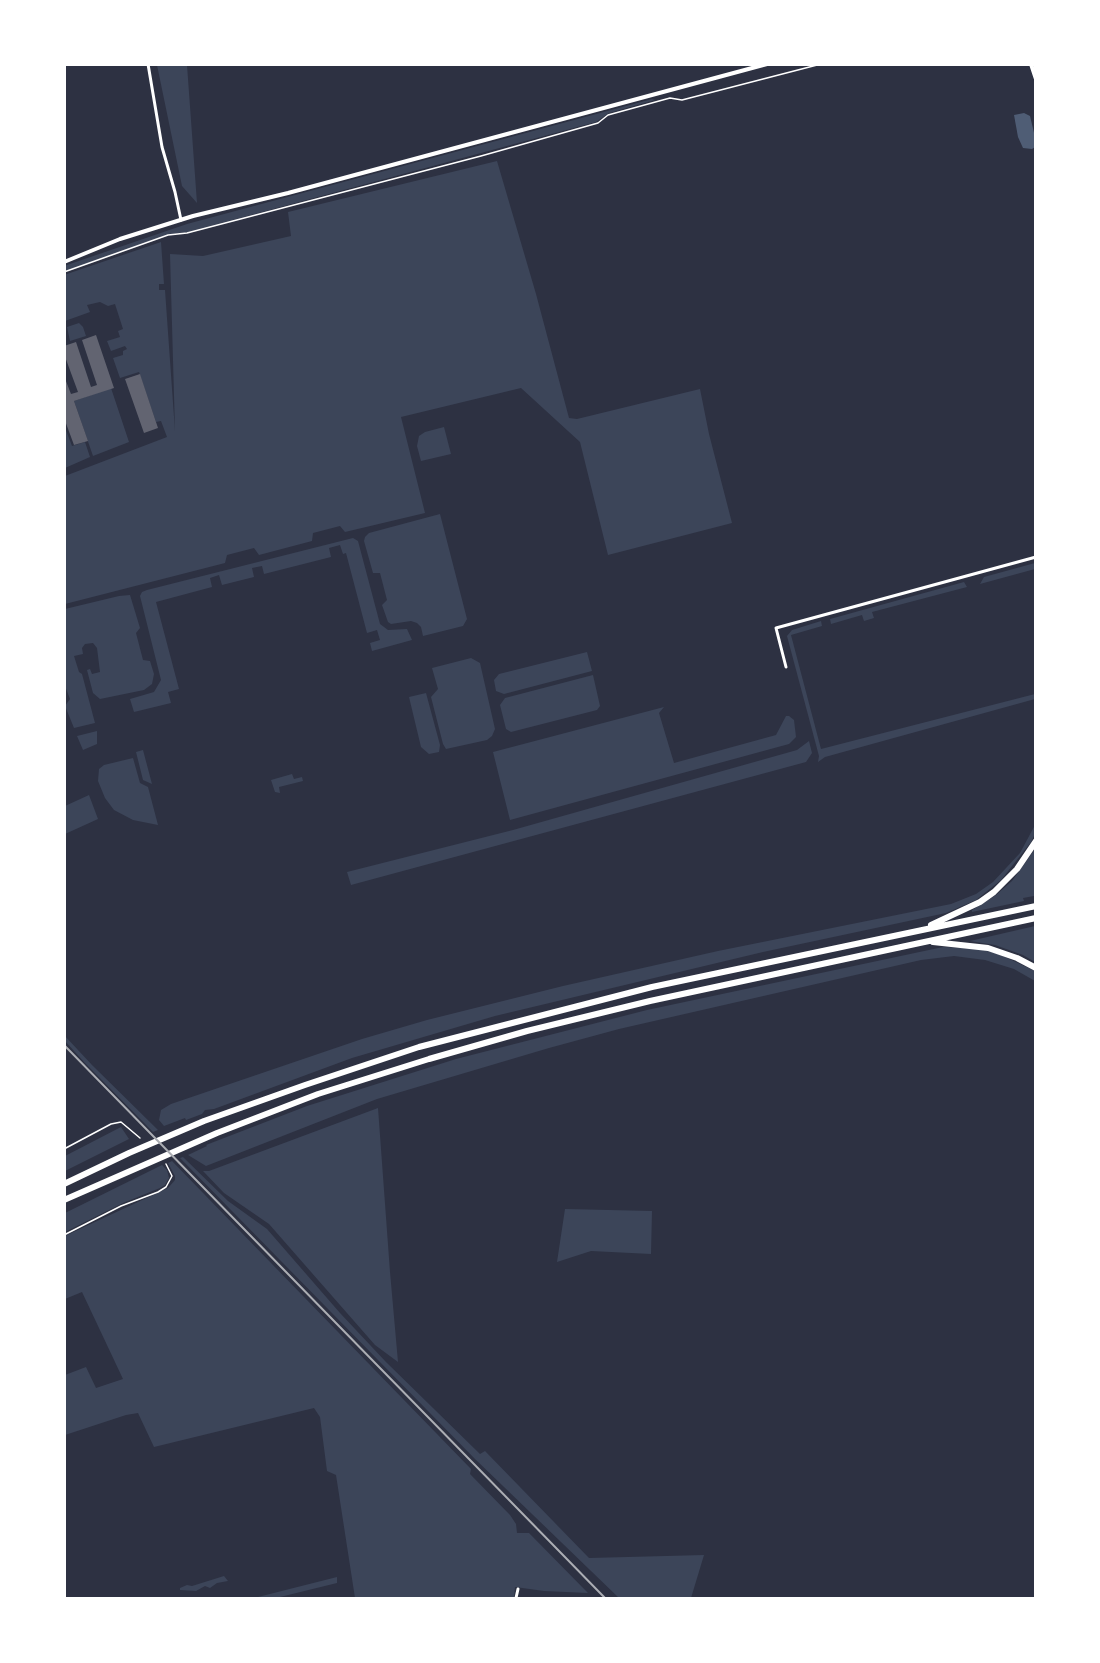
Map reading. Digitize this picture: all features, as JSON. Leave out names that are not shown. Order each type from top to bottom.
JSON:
[{"type":"highway","points":[[926,928],[980,902],[994,892],[1017,869],[1035,841]]},
{"type":"highway","points":[[64,1184],[188,1127],[419,1047],[652,987],[1035,906]]},
{"type":"highway","points":[[64,1200],[201,1140],[318,1094],[429,1059],[527,1031],[650,1001],[1035,918]]},
{"type":"highway","points":[[927,941],[988,948],[1017,958],[1035,968]]},
{"type":"street","points":[[148,64],[162,147],[176,192],[181,219]]},
{"type":"street","points":[[64,262],[120,239],[181,219],[397,165],[768,64]]},
{"type":"street","points":[[1032,64],[1035,79]]},
{"type":"street","points":[[786,667],[776,628],[1035,557]]},
{"type":"street","points":[[516,1599],[518,1589]]},
{"type":"path","points":[[64,273],[168,236],[481,156],[598,123],[608,115],[665,99],[682,100],[821,64]]},
{"type":"path","points":[[64,1149],[111,1124],[121,1122],[140,1138]]},
{"type":"path","points":[[64,1235],[121,1206],[166,1187],[172,1176],[166,1164]]},
{"type":"shaded area","points":[[157,65],[187,65],[197,203],[182,186]]},
{"type":"shaded area","points":[[655,100],[609,113],[596,122],[188,232],[169,234],[65,271],[64,266],[187,224]]},
{"type":"shaded area","points":[[1024,113],[1030,116],[1035,137],[1035,147],[1032,149],[1023,148],[1018,137],[1014,115]]},
{"type":"shaded area","points":[[497,161],[569,418],[577,419],[700,389],[732,523],[608,555],[580,442],[521,388],[401,417],[425,513],[345,532],[340,526],[313,533],[312,541],[259,555],[254,548],[227,555],[225,563],[65,604],[65,476],[167,437],[161,421],[156,422],[139,372],[120,378],[113,358],[123,355],[123,351],[127,349],[125,346],[111,351],[107,341],[120,337],[118,331],[123,329],[115,304],[108,306],[100,302],[87,305],[90,312],[65,321],[64,275],[161,242],[164,284],[159,284],[159,290],[165,290],[175,431],[170,254],[203,256],[291,236],[288,212]]},
{"type":"shaded area","points":[[79,323],[86,336],[70,341],[67,327]]},
{"type":"shaded area","points":[[111,388],[129,442],[93,456],[74,401]]},
{"type":"shaded area","points":[[64,425],[72,446],[85,442],[90,457],[65,468]]},
{"type":"shaded area","points":[[444,427],[451,454],[421,461],[417,446],[419,436]]},
{"type":"shaded area","points":[[440,514],[467,619],[463,626],[423,636],[421,627],[417,623],[411,621],[391,624],[388,622],[382,605],[387,600],[380,573],[373,573],[364,541],[369,533]]},
{"type":"shaded area","points":[[353,538],[358,541],[380,624],[388,630],[407,629],[412,640],[372,651],[370,643],[380,640],[377,630],[367,633],[346,553],[343,554],[340,545],[329,548],[331,557],[264,574],[262,566],[252,568],[254,577],[222,585],[219,575],[210,578],[212,587],[156,602],[179,689],[168,692],[171,703],[134,712],[130,699],[154,692],[161,680],[140,596],[142,592]]},
{"type":"shaded area","points":[[1035,563],[1035,569],[980,584],[984,577]]},
{"type":"shaded area","points":[[964,582],[967,587],[872,612],[874,618],[864,621],[862,615],[831,624],[830,619]]},
{"type":"shaded area","points":[[130,595],[140,628],[136,633],[143,660],[150,661],[154,674],[152,684],[144,690],[100,699],[93,693],[87,670],[90,669],[92,674],[100,672],[97,648],[93,643],[85,644],[82,648],[83,654],[74,656],[79,672],[82,674],[95,723],[74,728],[65,706],[70,699],[65,686],[65,609]]},
{"type":"shaded area","points":[[821,621],[822,626],[791,635],[821,749],[1035,694],[1035,699],[825,757],[818,762],[819,756],[787,636],[792,630]]},
{"type":"shaded area","points":[[587,652],[592,671],[504,694],[496,691],[494,680],[499,674]]},
{"type":"shaded area","points":[[471,658],[480,663],[495,729],[487,740],[446,749],[431,697],[438,689],[432,668]]},
{"type":"shaded area","points":[[593,675],[600,706],[597,710],[511,732],[506,729],[500,705],[505,698]]},
{"type":"shaded area","points":[[426,693],[440,745],[439,752],[429,754],[421,747],[409,697]]},
{"type":"shaded area","points":[[664,707],[659,713],[674,763],[776,735],[786,716],[794,720],[796,737],[789,744],[510,820],[493,752]]},
{"type":"shaded area","points":[[97,731],[97,744],[83,750],[77,736]]},
{"type":"shaded area","points":[[809,741],[812,753],[806,762],[351,885],[347,872],[513,830],[797,750]]},
{"type":"shaded area","points":[[143,750],[152,784],[143,780],[136,752]]},
{"type":"shaded area","points":[[133,758],[140,783],[148,787],[158,825],[133,820],[114,810],[105,798],[98,781],[99,769],[104,765]]},
{"type":"shaded area","points":[[292,774],[294,779],[302,777],[303,781],[279,787],[280,793],[275,792],[271,780]]},
{"type":"shaded area","points":[[89,795],[98,819],[65,834],[65,806]]},
{"type":"shaded area","points":[[1035,825],[1035,834],[1031,842],[1001,880],[976,900],[946,913],[763,952],[495,1016],[352,1058],[214,1109],[205,1110],[202,1114],[186,1120],[185,1118],[164,1126],[159,1120],[161,1110],[171,1104],[362,1039],[427,1020],[718,951],[951,904],[976,894],[993,882],[1020,853]]},
{"type":"shaded area","points":[[1035,849],[1035,898],[1034,896],[1023,898],[1024,901],[972,912],[1012,881]]},
{"type":"shaded area","points":[[1035,926],[1035,962],[995,945],[970,941]]},
{"type":"shaded area","points":[[943,947],[981,949],[1001,955],[1035,971],[1035,981],[1014,969],[985,960],[954,956],[921,960],[619,1029],[549,1048],[377,1099],[206,1166],[188,1155],[206,1145],[307,1106],[456,1059],[647,1010]]},
{"type":"shaded area","points":[[64,1035],[158,1130],[153,1132],[84,1062],[65,1041]]},
{"type":"shaded area","points":[[378,1108],[398,1362],[375,1345],[269,1224],[224,1193],[203,1171],[209,1171]]},
{"type":"shaded area","points":[[121,1127],[129,1139],[65,1171],[65,1156]]},
{"type":"shaded area","points":[[183,1157],[228,1201],[267,1229],[386,1362],[480,1454],[485,1451],[589,1558],[704,1555],[691,1598],[619,1598],[475,1459],[180,1158]]},
{"type":"shaded area","points":[[172,1161],[471,1469],[470,1474],[510,1515],[516,1524],[517,1533],[529,1533],[588,1593],[515,1587],[514,1598],[355,1598],[336,1475],[327,1471],[320,1417],[314,1408],[154,1447],[138,1413],[65,1435],[65,1375],[86,1367],[96,1388],[123,1379],[82,1292],[65,1299],[65,1236],[168,1188],[175,1180],[168,1163]]},
{"type":"shaded area","points":[[162,1165],[167,1170],[169,1178],[165,1185],[65,1232],[65,1213]]},
{"type":"shaded area","points":[[565,1209],[652,1211],[651,1254],[591,1251],[557,1262]]},
{"type":"shaded area","points":[[224,1576],[228,1581],[217,1583],[210,1588],[205,1586],[196,1591],[180,1590],[187,1585],[192,1586]]},
{"type":"shaded area","points":[[337,1577],[337,1583],[276,1598],[254,1598]]},
{"type":"building","points":[[96,335],[114,388],[74,401],[88,441],[74,445],[64,418],[64,376],[71,394],[78,392],[64,354],[64,346],[76,342],[91,387],[97,385],[82,340]]},
{"type":"building","points":[[140,374],[158,428],[144,433],[125,379]]},
{"type":"railway","points":[[64,1045],[605,1598]]}]
